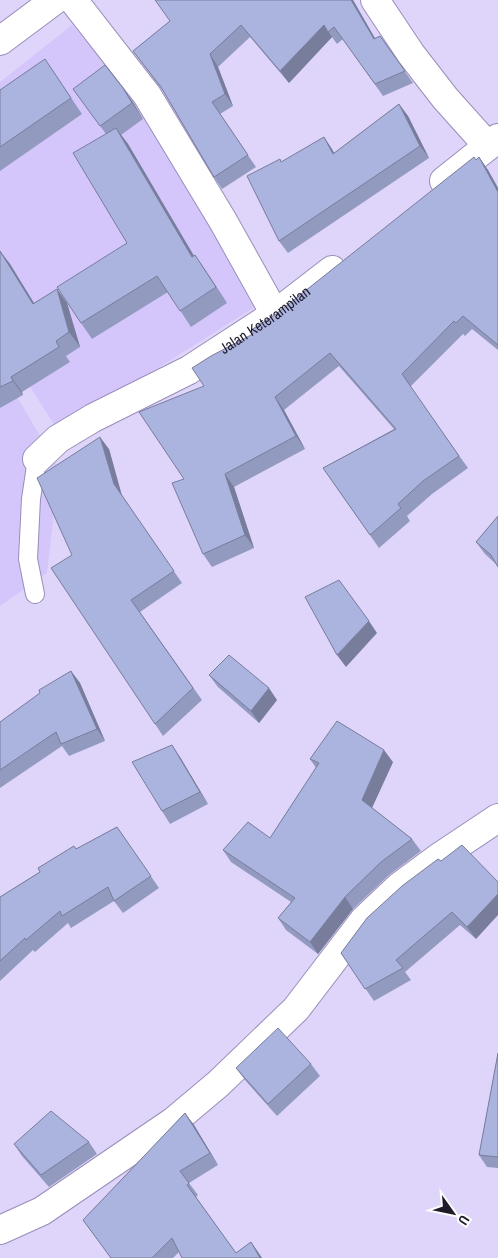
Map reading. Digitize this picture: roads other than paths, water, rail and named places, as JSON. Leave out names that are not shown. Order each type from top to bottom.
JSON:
[{"type":"street","points":[[0,42],[55,0]]},
{"type":"street","points":[[73,0],[147,95],[223,221],[275,314]]},
{"type":"street","points":[[375,0],[411,54],[445,98],[493,142],[427,195]]},
{"type":"street","name":"Jalan Keterampilan","points":[[38,459],[58,438],[93,418],[190,370],[275,314],[350,256]]},
{"type":"street","points":[[0,1230],[42,1211],[174,1121],[218,1084],[296,1009],[364,920],[408,881],[438,858],[498,818]]},
{"type":"lane","points":[[35,594],[28,559],[31,499],[38,459]]}]
